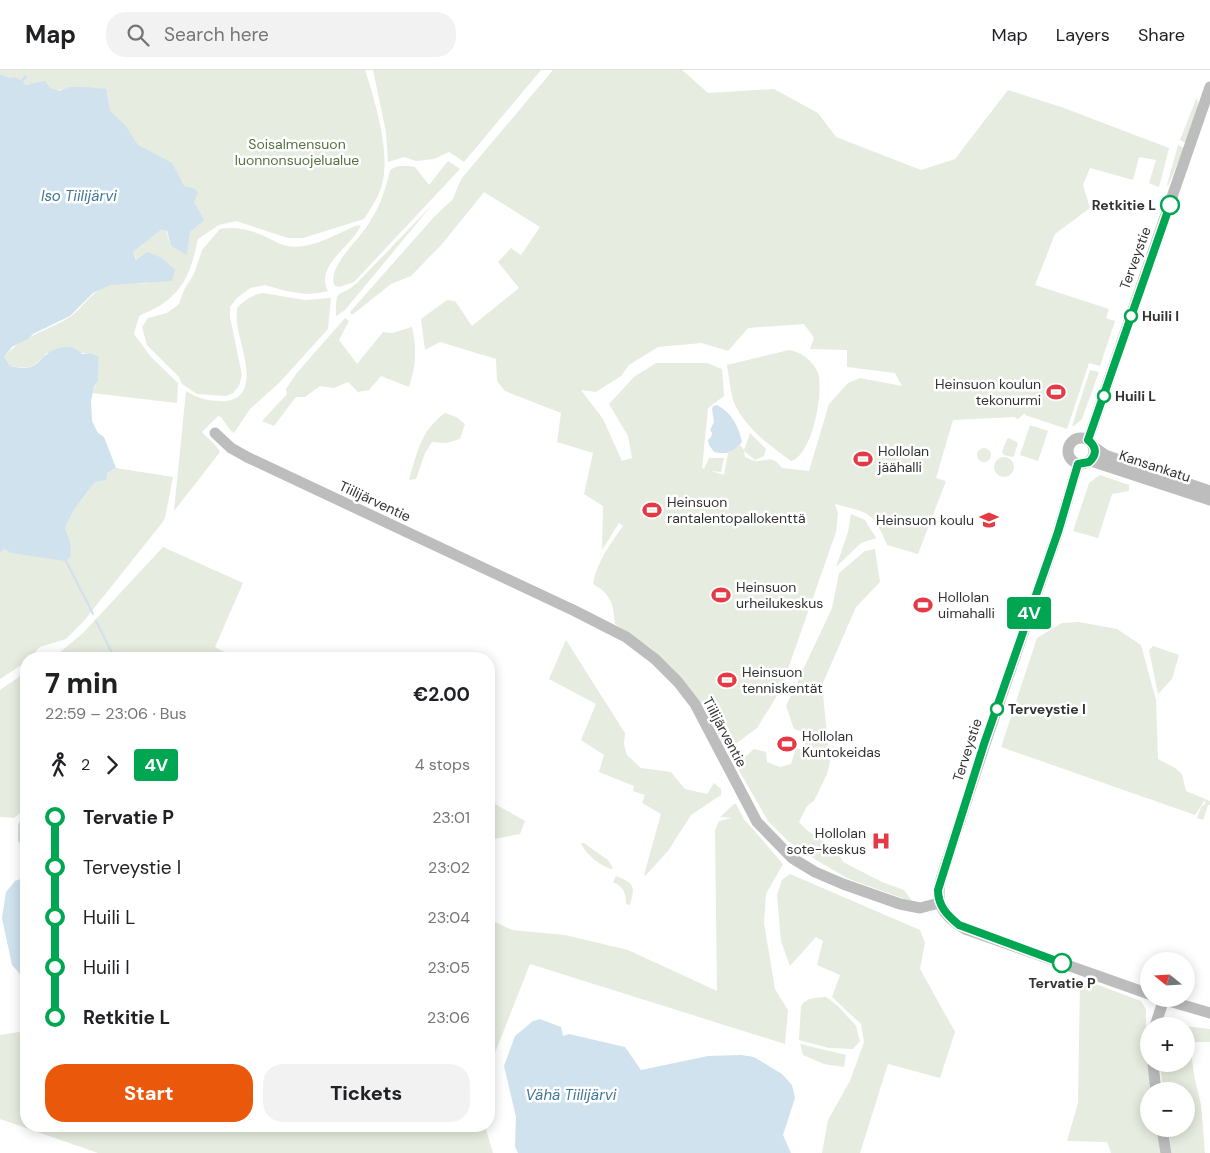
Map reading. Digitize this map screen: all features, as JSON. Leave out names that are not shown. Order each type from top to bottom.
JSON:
[{"type":"main road","name":"Terveystie","points":[[1091,443],[1210,87]]},
{"type":"main road","name":"Tiilijärventie","points":[[215,432],[231,448],[247,457],[575,610],[626,638],[655,659],[678,682],[695,704],[757,822],[792,858],[815,872],[843,884],[900,904],[920,908],[940,903]]},
{"type":"main road","points":[[1077,438],[1091,443],[1094,456],[1091,461],[1086,464],[1078,464],[1071,460],[1069,445],[1077,438]]},
{"type":"main road","name":"Kansankatu","points":[[1091,443],[1105,455],[1210,491]]},
{"type":"main road","name":"Kansankatu","points":[[1091,461],[1210,500]]},
{"type":"main road","name":"Terveystie","points":[[940,903],[938,890],[942,876],[984,744],[1058,532],[1078,464]]},
{"type":"main road","points":[[940,903],[948,916],[965,929],[1140,991]]},
{"type":"main road","points":[[1193,1008],[1210,1013]]},
{"type":"main road","points":[[1163,1137],[1166,1153]]},
{"type":"green space","name":"Soisalmensuon luonnonsuojelualue","points":[[0,70],[365,70],[381,129],[385,160],[381,188],[364,219],[303,238],[288,238],[236,221],[219,225],[198,239],[192,263],[181,286],[167,301],[139,316],[134,334],[151,357],[178,383],[177,403],[92,393],[98,380],[99,357],[91,353],[47,353],[38,362],[27,367],[10,366],[4,357],[27,339],[70,317],[97,291],[118,283],[148,283],[133,252],[161,230],[166,231],[171,246],[190,232],[200,219],[190,192],[140,148],[61,89],[59,91],[29,84],[25,85],[22,82],[23,76],[20,80],[10,78],[0,74]]},
{"type":"green space","points":[[373,70],[541,70],[464,162],[449,152],[434,159],[416,161],[404,157],[388,162],[386,132]]},
{"type":"green space","points":[[553,70],[682,70],[708,93],[774,89],[818,113],[836,137],[921,170],[955,159],[1008,90],[1064,108],[1169,148],[1159,187],[1149,183],[1156,160],[1139,157],[1133,180],[1090,168],[1083,185],[1090,208],[1055,234],[1035,285],[1109,309],[1106,318],[1115,321],[1100,366],[1089,363],[1067,429],[1025,415],[1025,413],[1018,419],[1014,417],[953,420],[936,478],[946,481],[918,554],[887,545],[878,526],[868,515],[856,509],[835,504],[838,513],[836,532],[782,686],[757,728],[730,748],[722,743],[706,710],[673,669],[652,649],[615,624],[608,596],[593,584],[597,568],[623,526],[619,523],[602,550],[603,506],[584,494],[593,453],[557,442],[561,413],[505,391],[497,381],[496,359],[440,342],[425,350],[421,319],[447,300],[455,301],[472,326],[519,288],[498,262],[511,248],[521,255],[540,227],[484,192],[442,244],[411,276],[391,284],[352,315],[350,312],[433,218],[453,199],[462,178]],"holes":[[[804,324],[814,338],[810,349],[847,350],[847,367],[895,373],[902,386],[860,378],[848,383],[829,404],[809,471],[782,468],[773,460],[755,461],[745,457],[744,451],[755,460],[764,456],[766,449],[750,433],[744,450],[740,445],[728,453],[724,475],[711,471],[721,472],[724,458],[709,458],[704,469],[702,468],[708,408],[724,396],[722,369],[707,363],[656,363],[634,377],[609,404],[628,436],[632,458],[622,461],[603,419],[581,390],[596,392],[621,376],[629,365],[658,347],[702,343],[728,351],[748,328]]]},
{"type":"green space","points":[[1197,97],[1198,106],[1186,143],[1180,140]]},
{"type":"green space","points":[[1178,145],[1184,148],[1168,186],[1167,185]]},
{"type":"green space","points":[[448,161],[460,169],[354,282],[339,287],[334,285],[333,277],[340,260],[375,214],[383,196],[390,170],[402,166],[415,167],[429,185]]},
{"type":"green space","points":[[432,205],[345,310],[336,316],[339,294],[357,283]]},
{"type":"green space","points":[[361,225],[351,241],[330,264],[325,282],[328,291],[306,294],[265,285],[250,288],[237,298],[230,307],[230,317],[242,375],[239,386],[233,393],[226,396],[197,394],[182,384],[179,377],[147,345],[142,327],[148,318],[167,313],[179,304],[184,290],[194,274],[202,250],[220,229],[243,229],[282,245],[296,247],[314,244]]},
{"type":"green space","points":[[263,293],[305,300],[331,298],[328,329],[280,382],[250,409],[234,433],[218,416],[202,432],[220,452],[174,511],[186,391],[203,399],[222,401],[235,399],[242,392],[246,382],[246,371],[237,322],[237,308],[249,298]]},
{"type":"green space","points":[[345,318],[349,321],[339,340],[357,364],[383,332],[392,333],[412,327],[415,357],[409,387],[381,376],[369,390],[358,392],[348,382],[334,388],[320,386],[305,397],[296,397],[274,426],[262,421],[287,394],[286,389],[296,374]]},
{"type":"green space","points":[[789,350],[803,355],[810,361],[818,373],[819,382],[818,408],[815,422],[805,448],[798,457],[791,461],[750,427],[737,409],[730,387],[727,365]]},
{"type":"green space","points":[[1090,370],[1099,372],[1082,419],[1072,426]]},
{"type":"green space","points":[[445,413],[456,417],[465,424],[460,439],[446,443],[432,442],[425,453],[416,479],[409,480],[425,435],[430,427]]},
{"type":"green space","points":[[1030,425],[1048,431],[1038,461],[1020,455]]},
{"type":"green space","points":[[1009,438],[1018,443],[1012,457],[1004,455],[1002,452]]},
{"type":"green space","points":[[981,448],[987,448],[991,455],[987,462],[981,462],[977,458],[977,452]]},
{"type":"green space","points":[[1004,457],[1011,460],[1014,467],[1011,474],[1004,477],[997,474],[994,467],[997,460]]},
{"type":"green space","points":[[116,468],[173,477],[165,518],[83,622],[66,639],[40,647],[35,652],[20,652],[20,666],[0,679],[0,553],[5,549],[70,541],[65,528],[75,508],[95,482],[103,480],[107,473]]},
{"type":"green space","points":[[1100,475],[1129,485],[1129,491],[1112,494],[1098,538],[1073,531],[1089,483]]},
{"type":"green space","points":[[851,514],[865,520],[876,538],[861,543],[836,567],[848,532]]},
{"type":"green space","points":[[163,547],[243,583],[215,647],[225,652],[60,652],[83,633]]},
{"type":"green space","points":[[875,549],[880,582],[856,607],[822,685],[830,762],[827,774],[814,801],[807,806],[799,822],[808,831],[837,850],[843,862],[882,882],[904,890],[913,902],[849,879],[789,842],[768,821],[736,765],[754,749],[766,752],[767,762],[780,767],[791,764],[796,748],[803,750],[808,734],[794,729],[786,706],[832,608],[839,573],[865,551]]},
{"type":"green space","points":[[1079,622],[1117,629],[1141,645],[1156,700],[1158,759],[1182,774],[1186,791],[1210,801],[1203,820],[1197,818],[1201,807],[1205,804],[1205,800],[1195,815],[1001,747],[1037,638],[1062,623]]},
{"type":"green space","points":[[566,640],[625,733],[624,744],[627,755],[641,768],[671,772],[685,789],[707,794],[714,783],[721,789],[721,795],[691,815],[668,851],[646,875],[644,875],[661,814],[642,803],[645,795],[633,791],[634,786],[599,772],[604,755],[581,740],[596,704],[549,679]]},
{"type":"green space","points":[[1153,646],[1179,655],[1172,679],[1158,694],[1149,650]]},
{"type":"green space","points":[[20,676],[20,813],[14,818],[0,817],[0,690]]},
{"type":"green space","points":[[495,804],[525,821],[520,834],[495,839]]},
{"type":"green space","points":[[736,804],[744,819],[783,864],[766,894],[764,923],[775,989],[788,1010],[785,1044],[530,964],[495,1053],[495,922],[512,930],[565,935],[628,950],[717,991],[715,830],[719,821],[732,818],[720,817]]},
{"type":"green space","points":[[581,843],[584,843],[608,860],[613,868],[611,869],[593,859]]},
{"type":"green space","points":[[790,874],[920,930],[925,943],[920,969],[955,1032],[940,1078],[888,1064],[860,1153],[822,1153],[828,1120],[850,1081],[864,1042],[861,1024],[832,997],[840,975],[817,965],[823,941],[816,937],[790,966],[781,941],[777,895],[782,880]]},
{"type":"green space","points":[[616,876],[627,881],[632,886],[633,893],[630,905],[626,904],[622,888],[613,882]]},
{"type":"green space","points":[[1085,980],[1140,1001],[1140,1008],[1145,1008],[1146,1010],[1146,1017],[1140,1017],[1140,1072],[1149,1072],[1151,1082],[1140,1082],[1140,1137],[1159,1137],[1161,1153],[1111,1153],[1107,1142],[1067,1141],[1078,1103],[1080,983]]},
{"type":"green space","points":[[826,997],[838,1006],[856,1026],[860,1041],[853,1049],[829,1048],[799,1040],[801,1006],[808,999]]},
{"type":"green space","points":[[1195,1027],[1210,1029],[1210,1042],[1195,1042]]},
{"type":"green space","points":[[20,1032],[20,1126],[0,1119],[0,1035]]},
{"type":"green space","points":[[800,1044],[846,1055],[844,1067],[824,1064],[803,1055]]},
{"type":"green space","points":[[1161,1072],[1194,1072],[1201,1105],[1205,1153],[1172,1153],[1169,1137],[1195,1137],[1195,1082],[1162,1082]]},
{"type":"green space","points":[[37,1132],[487,1132],[493,1153],[98,1153]]},
{"type":"water","name":"Iso Tiilijärvi","points":[[0,74],[20,80],[25,75],[28,77],[23,81],[25,85],[45,81],[50,88],[59,91],[70,87],[106,89],[110,111],[125,125],[138,145],[172,163],[184,186],[195,189],[198,193],[194,202],[204,220],[190,232],[187,255],[171,246],[167,231],[161,230],[133,252],[136,260],[147,252],[162,258],[175,270],[172,281],[110,285],[93,293],[70,316],[33,334],[28,339],[12,347],[4,357],[10,366],[25,368],[35,365],[50,352],[64,347],[74,348],[82,354],[91,353],[99,357],[98,381],[94,387],[91,401],[92,421],[98,433],[104,437],[116,468],[107,473],[106,480],[95,482],[75,508],[65,528],[70,541],[71,556],[66,561],[11,553],[5,549],[0,553]]},
{"type":"water","points":[[717,405],[727,412],[734,421],[742,442],[736,448],[726,453],[714,452],[708,440],[711,437],[712,433],[710,430],[714,422],[712,409],[713,406]]},
{"type":"water","points":[[20,821],[20,844],[18,841],[18,825]]},
{"type":"water","points":[[20,879],[20,974],[12,965],[2,918],[6,892],[15,881]]},
{"type":"water","name":"Vähä Tiilijärvi","points":[[540,1019],[561,1027],[563,1036],[569,1034],[625,1047],[641,1070],[708,1056],[741,1055],[754,1057],[782,1074],[792,1085],[795,1098],[783,1135],[791,1153],[518,1153],[515,1146],[516,1117],[504,1066],[515,1036],[533,1021]]},
{"type":"waterway","points":[[66,561],[93,614]]},
{"type":"waterway","points":[[96,621],[112,652]]},
{"type":"bus line","name":"4V","points":[[1062,963],[965,929],[948,916],[940,903],[938,890],[984,744],[1058,532],[1078,464],[1086,464],[1094,456],[1094,447],[1092,442],[1088,440],[1170,205]]},
{"type":"place","name":"Retkitie L","points":[[1170,205]]},
{"type":"place","name":"Huili I","points":[[1131,316]]},
{"type":"place","name":"Heinsuon koulun tekonurmi","points":[[1056,392]]},
{"type":"place","name":"Huili L","points":[[1104,396]]},
{"type":"place","name":"Hollolan jäähalli","points":[[863,459]]},
{"type":"place","name":"Heinsuon rantalentopallokenttä","points":[[652,510]]},
{"type":"place","name":"Heinsuon koulu","points":[[989,520]]},
{"type":"place","name":"Heinsuon urheilukeskus","points":[[721,595]]},
{"type":"place","name":"Hollolan uimahalli","points":[[923,605]]},
{"type":"place","name":"Heinsuon tenniskentät","points":[[727,680]]},
{"type":"place","name":"Terveystie I","points":[[997,709]]},
{"type":"place","name":"Hollolan Kuntokeidas","points":[[787,744]]},
{"type":"place","name":"Hollolan sote-keskus","points":[[881,841]]},
{"type":"place","name":"Tervatie P","points":[[1062,963]]}]
